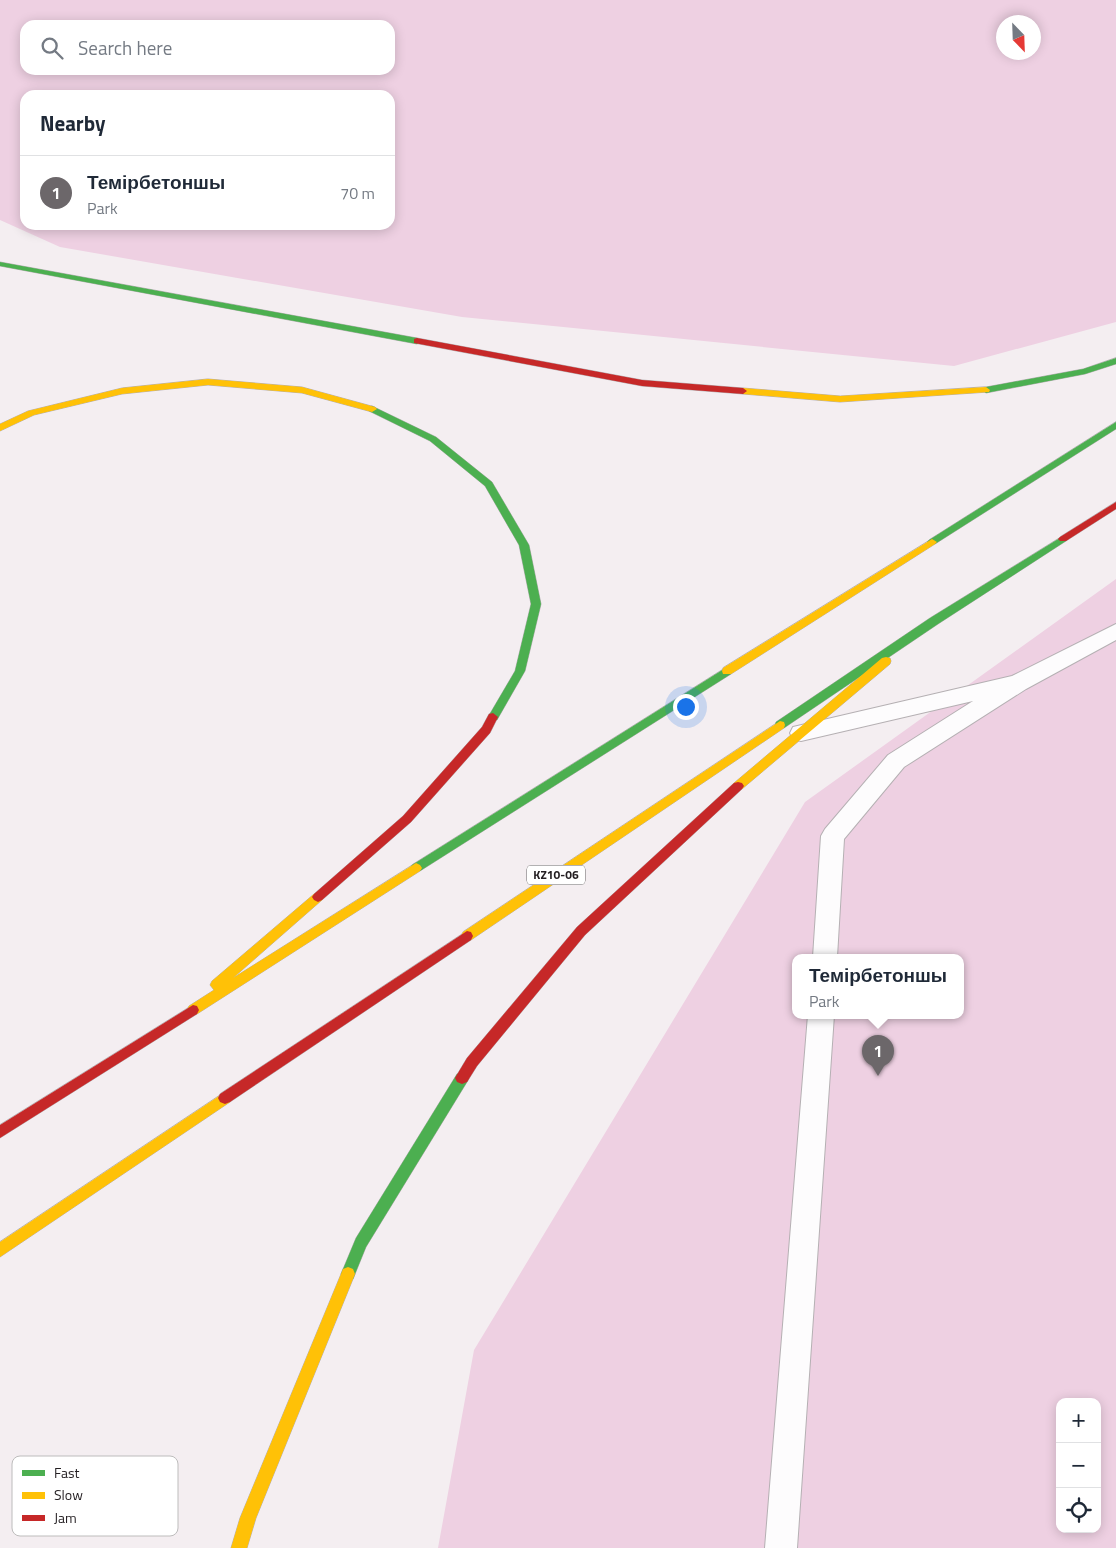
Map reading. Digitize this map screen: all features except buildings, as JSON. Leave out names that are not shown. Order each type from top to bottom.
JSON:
[{"type":"main road","points":[[0,264],[642,384],[840,399],[983,391],[1085,371],[1116,362]]},
{"type":"main road","points":[[0,428],[31,413],[122,391],[208,382],[302,390],[376,410],[433,439],[489,484],[524,545],[536,604],[520,671],[486,730],[407,819],[183,1015]]},
{"type":"main road","points":[[0,1132],[1116,425]]},
{"type":"main road","name":"KZ10-06","points":[[0,1250],[934,621],[1116,505]]},
{"type":"main road","points":[[239,1548],[248,1518],[361,1243],[472,1062],[581,931],[711,810],[934,621]]},
{"type":"lane","points":[[825,954],[834,836],[896,761],[1018,683],[1116,631]]},
{"type":"lane","points":[[801,733],[1018,683]]},
{"type":"lane","points":[[781,1548],[821,1019]]},
{"type":"shaded area","points":[[0,0],[1116,0],[1116,322],[954,366],[462,317],[60,247],[22,230],[395,230],[395,90],[20,90],[20,229],[0,220]]},
{"type":"shaded area","points":[[1116,579],[1116,1548],[438,1548],[474,1350],[805,802]]},
{"type":"traffic: fast","points":[[0,264],[417,341]]},
{"type":"traffic: fast","points":[[986,390],[1085,371],[1116,361]]},
{"type":"traffic: fast","points":[[372,409],[433,439],[489,484],[524,545],[536,604],[520,671],[493,717]]},
{"type":"traffic: fast","points":[[932,542],[1116,425]]},
{"type":"traffic: fast","points":[[780,725],[934,621],[1063,539]]},
{"type":"traffic: fast","points":[[416,868],[727,671]]},
{"type":"traffic: fast","points":[[348,1274],[361,1243],[462,1078]]},
{"type":"traffic: slow","points":[[0,428],[31,413],[122,391],[208,382],[302,390],[372,409]]},
{"type":"traffic: slow","points":[[743,391],[840,399],[986,390]]},
{"type":"traffic: slow","points":[[727,671],[932,542]]},
{"type":"traffic: slow","points":[[738,786],[886,661]]},
{"type":"traffic: slow","points":[[467,936],[780,725]]},
{"type":"traffic: slow","points":[[193,1010],[416,868]]},
{"type":"traffic: slow","points":[[216,985],[318,897]]},
{"type":"traffic: slow","points":[[0,1250],[225,1098]]},
{"type":"traffic: slow","points":[[239,1548],[248,1518],[348,1274]]},
{"type":"traffic: jam","points":[[417,341],[642,383],[743,391]]},
{"type":"traffic: jam","points":[[1063,539],[1116,505]]},
{"type":"traffic: jam","points":[[318,897],[407,819],[486,730],[493,717]]},
{"type":"traffic: jam","points":[[462,1078],[472,1062],[581,931],[738,786]]},
{"type":"traffic: jam","points":[[225,1098],[467,936]]},
{"type":"traffic: jam","points":[[0,1132],[193,1010]]},
{"type":"place","name":"Темірбетоншы","points":[[878,1076]]}]
